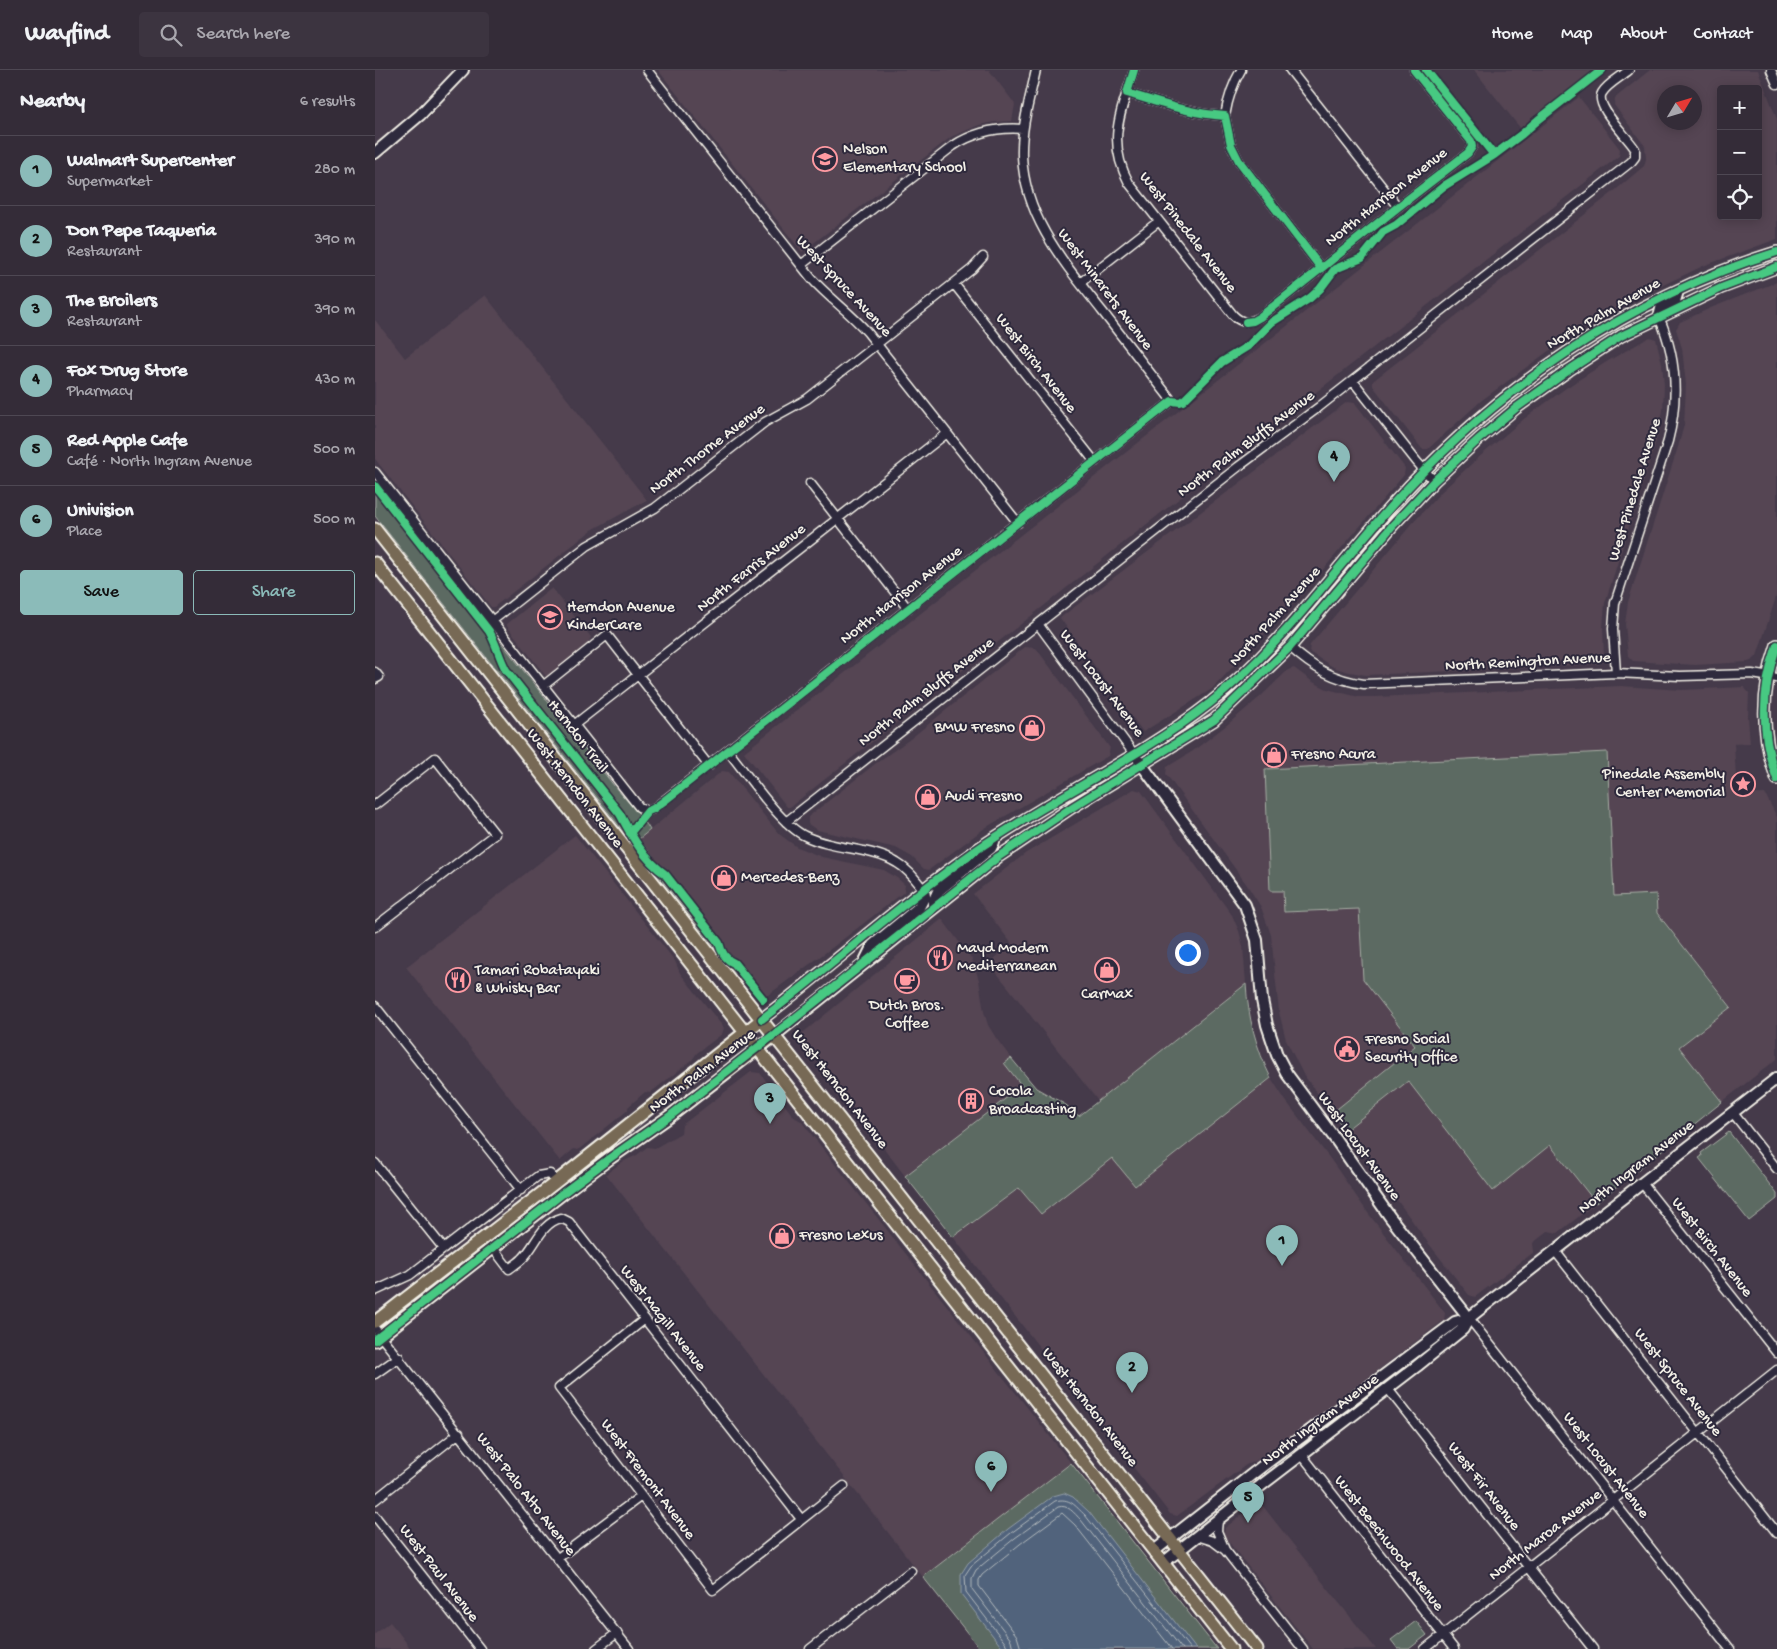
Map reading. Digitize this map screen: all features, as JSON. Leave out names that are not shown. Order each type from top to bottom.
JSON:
[{"type":"main road","points":[[375,153],[420,115],[463,70]]},
{"type":"main road","name":"North Palm Avenue","points":[[375,1322],[577,1166],[924,890],[996,837],[1057,798],[1134,754],[1209,703],[1246,672],[1277,641],[1395,502],[1425,471],[1479,420],[1551,364],[1575,347],[1655,303],[1753,260],[1777,252]]},
{"type":"main road","name":"North Palm Avenue","points":[[377,1335],[610,1158],[670,1116],[775,1035],[998,857],[1071,808],[1214,720],[1290,647],[1393,525],[1434,481],[1516,408],[1621,336],[1721,288],[1777,267]]},
{"type":"main road","points":[[1659,317],[1661,309],[1675,301],[1678,292]]},
{"type":"main road","points":[[1569,370],[1595,346],[1650,313],[1655,308],[1655,303]]},
{"type":"main road","name":"West Herndon Avenue","points":[[375,529],[1257,1649]]},
{"type":"main road","points":[[1290,647],[1289,638],[1331,587],[1347,558]]},
{"type":"main road","name":"West Herndon Avenue","points":[[375,563],[1231,1649]]},
{"type":"main road","points":[[1777,645],[1772,676],[1764,704],[1764,728],[1777,779]]},
{"type":"main road","name":"West Locust Avenue","points":[[1134,754],[1245,905],[1257,940],[1262,1000],[1267,1025],[1277,1055],[1287,1074],[1390,1217],[1469,1318]]},
{"type":"main road","points":[[933,908],[933,902],[938,891],[991,848],[996,837]]},
{"type":"main road","points":[[863,964],[873,945],[919,907],[925,896],[924,890]]},
{"type":"main road","name":"North Ingram Avenue","points":[[1154,1551],[1455,1322],[1469,1318],[1777,1078]]},
{"type":"main road","points":[[493,1248],[524,1216],[573,1177],[577,1166]]},
{"type":"main road","name":"North Ingram Avenue","points":[[1163,1563],[1463,1329],[1469,1318]]},
{"type":"main road","points":[[1263,1484],[1271,1472],[1310,1441],[1314,1433],[1313,1429]]},
{"type":"street","name":"West Spruce Avenue","points":[[647,70],[801,266],[823,291],[860,323],[1018,523]]},
{"type":"street","name":"West Minarets Avenue","points":[[1036,70],[1023,129],[1022,156],[1024,175],[1033,209],[1053,247],[1172,401]]},
{"type":"street","points":[[1134,70],[1127,93],[1199,114],[1225,116]]},
{"type":"street","points":[[1241,70],[1230,91],[1225,116],[1231,145],[1239,162],[1321,268]]},
{"type":"street","points":[[1290,70],[1398,207]]},
{"type":"street","name":"North Harrison Avenue","points":[[1246,322],[1260,317],[1469,153],[1472,147],[1471,141],[1414,70]]},
{"type":"street","name":"North Palm Bluffs Avenue","points":[[785,822],[1238,466],[1353,381],[1634,160],[1635,149],[1603,108],[1600,99],[1605,89],[1629,70]]},
{"type":"street","name":"West Pinedale Avenue","points":[[1127,93],[1117,129],[1118,159],[1129,183],[1233,315],[1239,320],[1246,322]]},
{"type":"street","points":[[801,266],[953,146],[984,131],[1023,129]]},
{"type":"street","points":[[1080,283],[1159,221]]},
{"type":"street","name":"North Thorne Avenue","points":[[492,621],[587,546],[655,508],[765,422],[807,399],[973,269],[983,257]]},
{"type":"street","name":"West Birch Avenue","points":[[954,284],[1095,462]]},
{"type":"street","name":"West Pinedale Avenue","points":[[1616,673],[1613,629],[1615,603],[1666,448],[1674,414],[1676,388],[1674,365],[1667,336],[1659,317]]},
{"type":"street","points":[[1353,381],[1434,481]]},
{"type":"street","name":"North Harrison Avenue","points":[[574,726],[639,807],[648,811],[653,809],[1172,401]]},
{"type":"street","name":"North Farris Avenue","points":[[574,726],[947,433]]},
{"type":"street","points":[[375,472],[574,726]]},
{"type":"street","points":[[810,483],[908,609]]},
{"type":"street","name":"West Locust Avenue","points":[[1037,624],[1134,754]]},
{"type":"street","points":[[543,686],[607,635],[709,766]]},
{"type":"street","name":"North Remington Avenue","points":[[1290,647],[1304,660],[1321,671],[1341,680],[1365,684],[1616,673],[1680,676],[1752,674],[1772,676]]},
{"type":"street","points":[[728,751],[785,822],[799,833],[815,841],[878,855],[896,862],[909,872],[924,890]]},
{"type":"street","points":[[375,805],[435,758],[495,834],[375,927]]},
{"type":"street","points":[[375,1006],[521,1190]]},
{"type":"street","points":[[1733,1113],[1777,1169]]},
{"type":"street","points":[[375,1163],[444,1250]]},
{"type":"street","points":[[375,1291],[410,1275],[539,1176],[550,1174],[556,1182]]},
{"type":"street","name":"West Birch Avenue","points":[[1642,1182],[1777,1353]]},
{"type":"street","name":"West Magill Avenue","points":[[493,1248],[509,1269],[523,1259],[542,1230],[557,1220],[565,1219],[801,1519]]},
{"type":"street","name":"West Spruce Avenue","points":[[1555,1251],[1777,1532]]},
{"type":"street","name":"West Locust Avenue","points":[[1469,1318],[1730,1649]]},
{"type":"street","name":"West Fremont Avenue","points":[[645,1319],[559,1388],[713,1590],[801,1519]]},
{"type":"street","name":"West Palo Alto Avenue","points":[[377,1335],[399,1358],[629,1649]]},
{"type":"street","points":[[375,1374],[399,1358]]},
{"type":"street","name":"North Maroa Avenue","points":[[1425,1649],[1777,1370]]},
{"type":"street","name":"West Fir Avenue","points":[[1388,1389],[1593,1649]]},
{"type":"street","points":[[375,1500],[459,1433]]},
{"type":"street","name":"West Beechwood Avenue","points":[[1301,1456],[1454,1649]]},
{"type":"street","points":[[801,1519],[844,1486]]},
{"type":"street","points":[[558,1558],[641,1496]]},
{"type":"street","name":"West Paul Avenue","points":[[375,1516],[480,1649]]},
{"type":"street","points":[[1218,1520],[1217,1531],[1225,1550]]},
{"type":"street","points":[[1197,1536],[1213,1541],[1225,1550],[1303,1649]]},
{"type":"street","points":[[810,1649],[911,1571]]},
{"type":"street","points":[[596,1649],[617,1633]]},
{"type":"shaded area","name":"Nelson Elementary School","points":[[658,70],[989,70],[1015,104],[1012,121],[979,125],[951,137],[802,252]]},
{"type":"shaded area","points":[[1474,70],[1597,70],[1521,129]]},
{"type":"shaded area","points":[[1650,70],[1758,70],[1777,119],[1777,239],[1703,266],[1661,286],[1580,330],[1482,400],[1428,449],[1422,449],[1373,386],[1373,381],[1644,166],[1646,159],[1645,146],[1614,105],[1615,98]]},
{"type":"shaded area","points":[[1579,97],[1620,149],[1619,156],[1166,509],[790,807],[787,807],[744,752]]},
{"type":"shaded area","points":[[1777,282],[1777,594],[1757,656],[1748,662],[1695,665],[1633,661],[1628,656],[1625,624],[1628,602],[1684,425],[1686,385],[1682,348],[1676,329],[1680,322]]},
{"type":"shaded area","points":[[485,295],[647,500],[592,530],[494,607],[491,607],[375,459],[375,320],[405,358]]},
{"type":"shaded area","points":[[1650,337],[1656,339],[1662,363],[1664,385],[1663,411],[1658,434],[1605,603],[1603,627],[1604,659],[1599,664],[1366,675],[1333,667],[1309,652],[1310,645],[1442,491],[1525,418],[1566,388]]},
{"type":"shaded area","points":[[1347,402],[1355,403],[1405,468],[1404,475],[1302,594],[1212,689],[1143,732],[1060,618]]},
{"type":"shaded area","points":[[552,588],[591,637],[586,648],[548,679],[507,624]]},
{"type":"shaded area","points":[[1025,647],[1036,648],[1110,748],[1108,756],[985,828],[929,870],[924,869],[912,857],[896,848],[817,830],[808,824],[808,817],[910,739]]},
{"type":"shaded area","points":[[1294,668],[1313,682],[1327,689],[1359,697],[1621,686],[1682,690],[1744,687],[1749,693],[1750,743],[1734,744],[1737,795],[1765,794],[1777,817],[1777,1059],[1722,1102],[1679,1047],[1731,1006],[1657,913],[1265,769],[1270,891],[1283,891],[1284,912],[1359,908],[1363,979],[1415,1046],[1332,1113],[1303,1074],[1286,1040],[1279,1012],[1271,935],[1261,907],[1166,774],[1167,767],[1193,751],[1228,724],[1288,670]]},
{"type":"shaded area","points":[[722,771],[729,772],[779,834],[797,847],[822,857],[884,870],[905,885],[904,892],[768,995],[762,995],[639,839]]},
{"type":"shaded area","points":[[1134,789],[1141,791],[1232,915],[1243,946],[1246,984],[1098,1101],[989,963],[1012,944],[973,894],[1026,853]]},
{"type":"shaded area","points":[[575,835],[675,961],[680,973],[724,1028],[722,1034],[697,1053],[692,1060],[650,1093],[645,1092],[628,1107],[628,1110],[578,1150],[574,1149],[560,1161],[406,967]]},
{"type":"shaded area","points":[[942,919],[972,959],[979,980],[988,1025],[1011,1058],[1004,1063],[1022,1086],[905,1176],[799,1036]]},
{"type":"shaded area","points":[[751,1072],[760,1073],[794,1117],[801,1121],[1071,1463],[923,1577],[606,1174],[647,1147],[655,1148],[681,1133],[682,1125]]},
{"type":"shaded area","points":[[1271,1078],[1368,1213],[1445,1313],[1444,1320],[1263,1457],[1246,1465],[1177,1516],[1170,1514],[953,1237],[1020,1188],[1041,1214],[1112,1158],[1135,1186]]},
{"type":"shaded area","points":[[1408,1081],[1493,1190],[1550,1145],[1596,1203],[1558,1233],[1548,1231],[1533,1243],[1534,1252],[1475,1297],[1469,1295],[1429,1244],[1346,1130]]},
{"type":"shaded area","points":[[1259,1501],[1376,1649],[1313,1649],[1279,1606],[1224,1536],[1225,1528]]},
{"type":"shaded area","points":[[390,1622],[411,1649],[375,1649],[375,1634]]},
{"type":"green space","points":[[375,482],[615,787],[642,818],[650,830],[639,839],[762,995],[757,997],[742,977],[735,973],[375,516]]},
{"type":"green space","points":[[1607,752],[1614,896],[1656,894],[1657,913],[1731,1007],[1679,1047],[1722,1102],[1596,1203],[1550,1145],[1493,1191],[1408,1081],[1346,1130],[1332,1113],[1415,1046],[1363,979],[1359,909],[1284,912],[1283,891],[1270,891],[1265,769]]},
{"type":"green space","points":[[1246,984],[1254,1032],[1271,1078],[1135,1186],[1112,1158],[1041,1214],[1019,1188],[953,1237],[905,1176],[1022,1086],[1004,1063],[1011,1058],[1036,1088],[1066,1105],[1079,1116]]},
{"type":"green space","points":[[1729,1132],[1777,1194],[1777,1199],[1749,1221],[1699,1158],[1702,1156],[1701,1153]]},
{"type":"green space","points":[[1071,1463],[1217,1649],[980,1649],[923,1577]]},
{"type":"green space","points":[[1416,1621],[1427,1635],[1409,1649],[1398,1649],[1391,1640]]},
{"type":"water","points":[[1064,1493],[1073,1497],[1089,1512],[1196,1649],[1003,1649],[961,1594],[961,1574],[968,1563],[1008,1529],[1053,1496]]},
{"type":"cycle path","points":[[1134,70],[1127,93],[1188,110],[1225,116],[1231,145],[1239,161],[1321,268]]},
{"type":"cycle path","points":[[1246,322],[1260,317],[1468,153],[1472,147],[1471,141],[1414,70]]},
{"type":"cycle path","points":[[1426,70],[1494,155]]},
{"type":"cycle path","points":[[630,833],[648,811],[664,801],[1172,401],[1183,401],[1222,362],[1248,346],[1272,322],[1310,298],[1320,289],[1335,269],[1362,258],[1383,232],[1396,225],[1444,186],[1494,155],[1602,70]]},
{"type":"cycle path","points":[[762,1019],[921,891],[975,851],[1153,743],[1210,703],[1260,658],[1306,608],[1393,504],[1433,462],[1475,422],[1521,386],[1568,352],[1618,321],[1669,294],[1722,271],[1777,252]]},
{"type":"cycle path","points":[[375,1340],[563,1193],[670,1116],[998,857],[1071,808],[1214,720],[1290,647],[1393,525],[1434,481],[1516,408],[1621,336],[1721,288],[1777,267]]},
{"type":"cycle path","name":"Herndon Trail","points":[[375,486],[489,631],[506,670],[620,814],[644,854],[665,874],[719,943],[726,957],[734,963],[763,999]]},
{"type":"cycle path","points":[[1777,645],[1765,695],[1765,729],[1771,762],[1777,779]]},
{"type":"place","name":"Nelson Elementary School","points":[[825,159]]},
{"type":"place","name":"Fox Drug Store","points":[[1334,482]]},
{"type":"place","name":"Herndon Avenue KinderCare","points":[[550,617]]},
{"type":"place","name":"BMW Fresno","points":[[1032,728]]},
{"type":"place","name":"Fresno Acura","points":[[1274,755]]},
{"type":"place","name":"Pinedale Assembly Center Memorial","points":[[1743,784]]},
{"type":"place","name":"Audi Fresno","points":[[928,797]]},
{"type":"place","name":"Mercedes-Benz","points":[[724,878]]},
{"type":"place","name":"Mayd Modern Mediterranean","points":[[940,958]]},
{"type":"place","name":"CarMax","points":[[1107,970]]},
{"type":"place","name":"Tamari Robatayaki & Whisky Bar","points":[[458,980]]},
{"type":"place","name":"Dutch Bros. Coffee","points":[[907,981]]},
{"type":"place","name":"Fresno Social Security Office","points":[[1347,1049]]},
{"type":"place","name":"Cocola Broadcasting","points":[[971,1101]]},
{"type":"place","name":"The Broilers","points":[[770,1124]]},
{"type":"place","name":"Fresno Lexus","points":[[782,1236]]},
{"type":"place","name":"Walmart Supercenter","points":[[1282,1266]]},
{"type":"place","name":"Don Pepe Taqueria","points":[[1132,1393]]},
{"type":"place","name":"Univision","points":[[991,1492]]},
{"type":"place","name":"Red Apple Cafe","points":[[1248,1523]]}]
